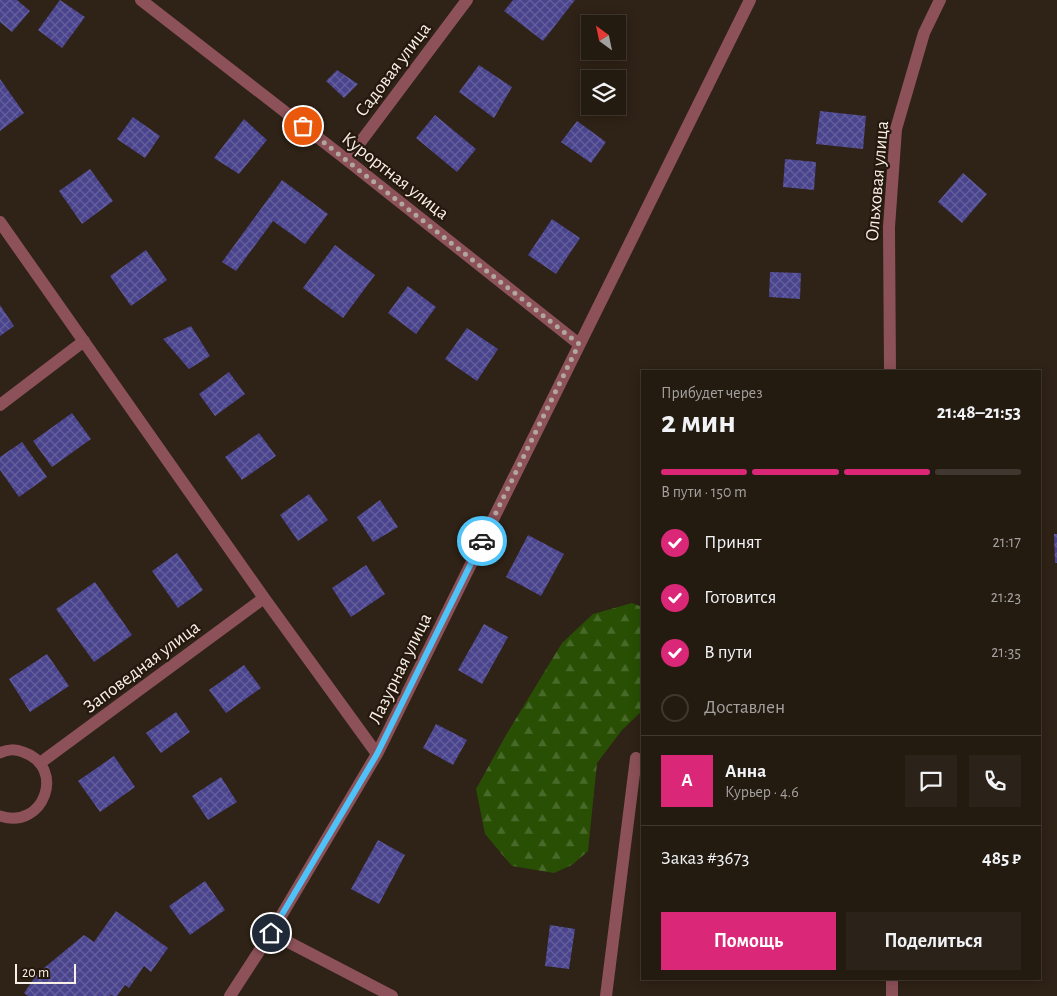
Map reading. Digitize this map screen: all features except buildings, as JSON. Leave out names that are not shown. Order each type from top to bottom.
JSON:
[{"type":"street","name":"Курортная улица","points":[[141,0],[579,344]]},
{"type":"street","name":"Садовая улица","points":[[347,160],[467,0]]},
{"type":"street","name":"Лазурная улица","points":[[230,996],[271,933],[377,754],[750,0]]},
{"type":"street","name":"Ольховая улица","points":[[890,370],[889,227],[896,129],[924,33],[940,0]]},
{"type":"street","points":[[0,222],[264,598],[377,754]]},
{"type":"street","points":[[0,405],[84,341]]},
{"type":"street","name":"Заповедная улица","points":[[40,764],[264,598]]},
{"type":"street","points":[[606,996],[636,758]]},
{"type":"street","points":[[271,933],[392,996]]},
{"type":"street","points":[[892,980],[892,996]]},
{"type":"lane","points":[[0,753],[18,750],[30,754],[40,764],[46,776],[47,789],[42,802],[33,812],[21,818],[0,816]]},
{"type":"green space","points":[[632,603],[641,607],[641,712],[622,730],[597,763],[588,851],[572,865],[554,873],[512,866],[485,834],[476,789],[506,735],[562,643],[593,614]]},
{"type":"way so far","points":[[303,126],[579,344],[482,541]]},
{"type":"route","points":[[271,933],[377,754],[482,541]]}]
